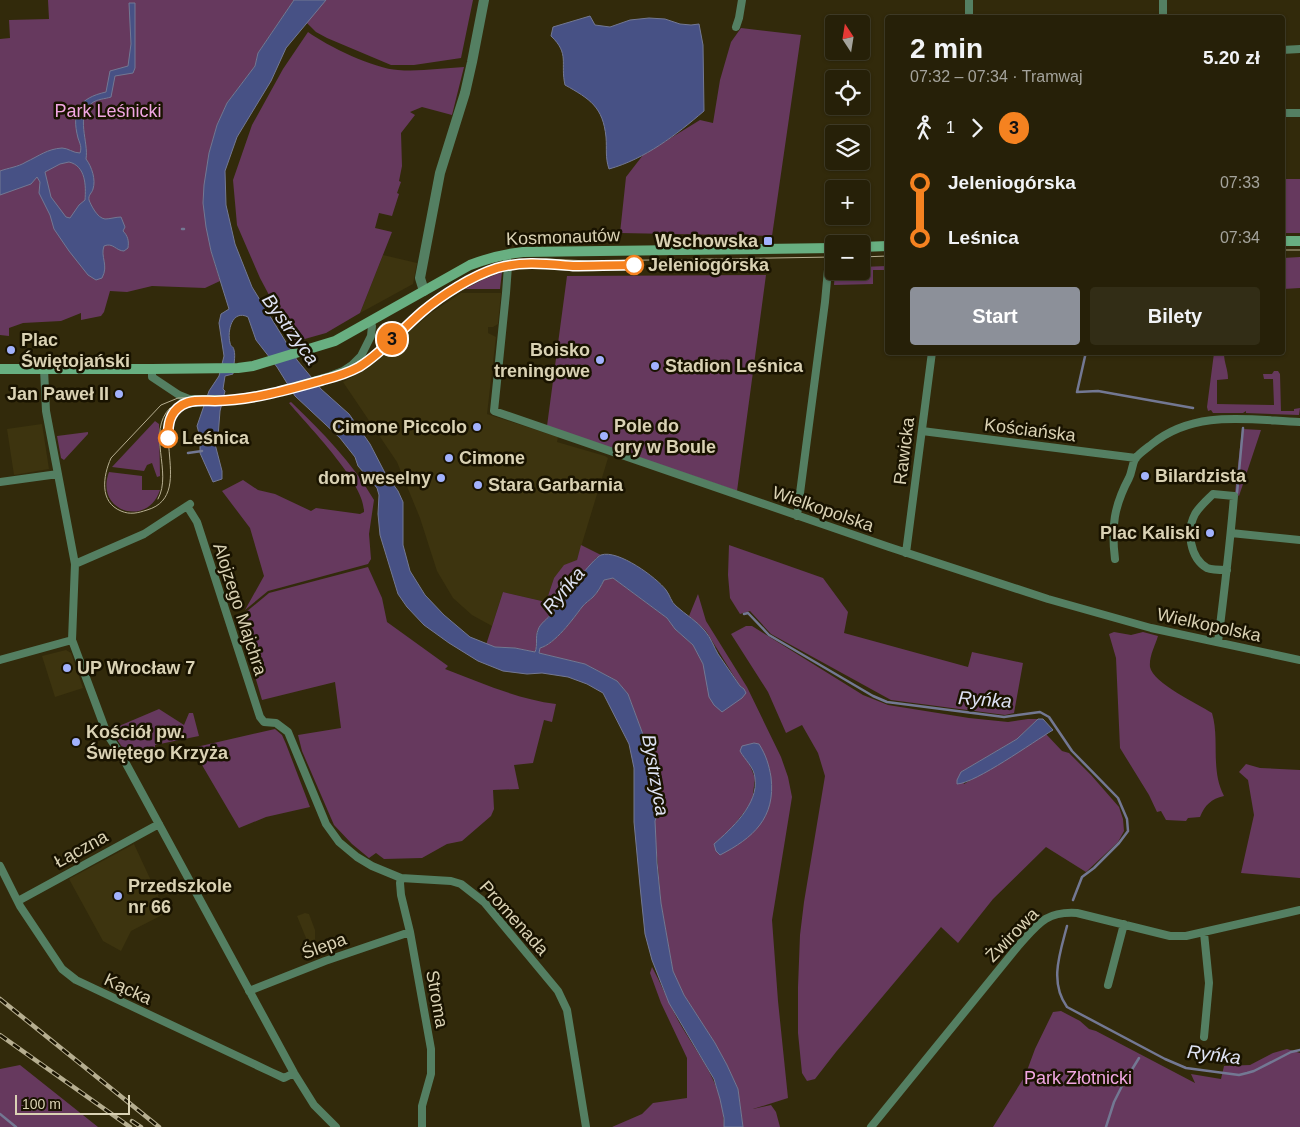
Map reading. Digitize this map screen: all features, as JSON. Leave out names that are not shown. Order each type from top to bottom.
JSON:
[{"type":"main road","points":[[1285,241],[1300,241]]},
{"type":"main road","points":[[870,247],[885,246]]},
{"type":"main road","name":"Kosmonautów","points":[[0,369],[152,373],[253,366],[317,348],[343,337],[470,265],[506,254],[523,252],[825,248]]},
{"type":"street","points":[[424,292],[420,278],[440,173],[468,78],[484,0]]},
{"type":"street","points":[[736,27],[740,18],[742,0]]},
{"type":"street","points":[[969,0],[969,15]]},
{"type":"street","points":[[1162,0],[1163,15]]},
{"type":"street","points":[[1285,50],[1300,49]]},
{"type":"street","points":[[1285,113],[1300,113]]},
{"type":"street","name":"Wielkopolska","points":[[506,254],[508,266],[506,293],[494,411],[906,553],[1112,618],[1300,660]]},
{"type":"street","points":[[797,516],[828,280]]},
{"type":"street","points":[[152,373],[179,395],[189,399],[233,399],[270,393],[337,374],[352,365],[361,356],[371,336],[372,326],[370,322]]},
{"type":"street","name":"Rawicka","points":[[906,553],[932,355]]},
{"type":"street","points":[[44,369],[46,411],[75,564],[72,640],[107,734],[123,758],[294,1073],[314,1105],[336,1127]]},
{"type":"street","points":[[1116,559],[1113,528],[1114,514],[1121,494],[1132,472],[1136,458],[1160,437],[1196,422],[1227,420],[1300,422]]},
{"type":"street","name":"Kościańska","points":[[922,431],[1136,458]]},
{"type":"street","points":[[0,482],[58,474]]},
{"type":"street","points":[[1218,642],[1227,570],[1234,496],[1214,494],[1195,514],[1190,525],[1191,545],[1202,564],[1208,569],[1227,570]]},
{"type":"street","name":"Alojzego Majchra","points":[[75,564],[144,534],[188,505],[197,522],[260,717],[264,722]]},
{"type":"street","points":[[1231,533],[1300,540]]},
{"type":"street","points":[[0,660],[72,640]]},
{"type":"street","name":"Promenada","points":[[264,722],[276,723],[288,732],[326,824],[335,838],[357,857],[372,866],[401,878],[451,881],[462,884],[484,902],[558,992],[567,1010],[586,1127]]},
{"type":"street","name":"Łączna","points":[[18,901],[159,824]]},
{"type":"street","name":"Kącka","points":[[0,866],[18,901],[62,969],[76,980],[284,1078],[294,1073]]},
{"type":"street","name":"Stroma","points":[[401,878],[401,895],[410,932],[431,1049],[432,1064],[422,1106],[422,1127]]},
{"type":"street","name":"Żwirowa","points":[[871,1127],[1039,923],[1053,915],[1064,912],[1088,915],[1170,936],[1186,936],[1300,910]]},
{"type":"street","points":[[1108,985],[1124,924]]},
{"type":"street","name":"Ślepa","points":[[249,991],[325,961],[410,932]]},
{"type":"street","points":[[1204,932],[1209,983],[1204,1037]]},
{"type":"shaded area","points":[[383,255],[417,263],[413,284],[360,313]]},
{"type":"shaded area","points":[[461,293],[501,293],[498,324],[488,327],[488,333],[496,337],[487,414],[558,437],[557,442],[608,458],[577,560],[554,578],[546,602],[503,592],[492,626],[472,615],[453,598],[437,571],[420,518],[397,462],[343,382],[365,370],[431,313]]},
{"type":"shaded area","points":[[42,424],[49,469],[14,475],[7,429]]},
{"type":"shaded area","points":[[66,650],[71,653],[83,688],[55,697],[42,656]]},
{"type":"shaded area","name":"Przedszkole nr 66","points":[[134,844],[166,913],[131,931],[121,951],[103,941],[69,879]]},
{"type":"shaded area","points":[[305,913],[309,914],[320,952],[313,955],[297,916]]},
{"type":"green space","name":"Park Leśnicki","points":[[48,0],[294,0],[258,53],[255,66],[227,103],[217,125],[209,153],[203,203],[211,251],[220,281],[205,288],[152,286],[127,292],[110,291],[101,316],[81,320],[81,313],[61,321],[23,323],[9,328],[9,336],[0,335],[0,39],[10,38],[9,20],[49,19]]},
{"type":"green space","points":[[326,0],[473,0],[461,58],[414,65],[391,65],[327,38],[316,32],[306,22]]},
{"type":"green space","points":[[741,28],[801,35],[772,236],[620,233],[626,177],[643,155],[700,120],[713,123],[720,80],[731,42]]},
{"type":"green space","points":[[308,32],[352,56],[388,69],[414,71],[464,67],[452,115],[422,107],[410,112],[415,115],[401,133],[402,166],[399,181],[401,182],[397,193],[399,194],[392,216],[379,213],[375,228],[392,232],[360,313],[326,333],[294,342],[260,278],[237,225],[233,180],[252,125],[283,69]]},
{"type":"green space","points":[[1285,179],[1300,179],[1300,233],[1285,233]]},
{"type":"green space","points":[[1300,257],[1300,288],[1285,289],[1285,258]]},
{"type":"green space","points":[[885,266],[885,270],[873,270],[873,284],[834,285],[834,280],[870,280],[870,267]]},
{"type":"green space","points":[[502,272],[500,289],[465,289],[482,280]]},
{"type":"green space","name":"Stadion Leśnica","points":[[766,275],[737,491],[547,426],[567,276]]},
{"type":"green space","points":[[1214,355],[1224,355],[1228,379],[1217,380],[1217,404],[1274,405],[1273,379],[1264,379],[1263,374],[1272,374],[1274,371],[1278,371],[1280,374],[1281,411],[1294,411],[1294,409],[1300,408],[1299,415],[1246,413],[1246,411],[1243,413],[1213,413],[1211,410],[1208,411]]},
{"type":"green space","points":[[291,402],[347,460],[374,500],[369,534],[371,559],[368,564],[268,591],[245,610],[264,576],[250,528],[222,491],[243,480],[258,490],[275,494],[311,511],[316,508],[360,514],[364,512],[362,500],[346,471],[289,403]]},
{"type":"green space","points":[[155,421],[159,424],[160,476],[157,477],[152,463],[147,465],[144,471],[112,467]]},
{"type":"green space","points":[[1242,429],[1261,430],[1239,496],[1235,493]]},
{"type":"green space","points":[[88,432],[64,460],[61,458],[57,436]]},
{"type":"green space","points":[[109,472],[142,476],[142,490],[160,490],[154,502],[145,509],[135,512],[124,510],[115,505],[109,497],[106,486]]},
{"type":"green space","points":[[581,545],[601,555],[596,558],[537,631],[535,652],[486,645],[503,592],[546,602],[554,578],[564,565],[577,560]]},
{"type":"green space","points":[[729,545],[823,578],[848,612],[844,633],[968,667],[972,652],[1023,663],[1014,713],[1005,715],[891,700],[771,634],[750,611],[740,614],[730,598],[728,575]]},
{"type":"green space","points":[[368,567],[382,598],[387,622],[448,666],[445,669],[514,694],[556,704],[552,722],[544,720],[533,763],[514,765],[519,789],[493,790],[494,809],[491,816],[462,841],[447,844],[422,858],[384,859],[376,853],[369,858],[334,825],[302,751],[298,735],[341,728],[335,682],[262,700],[240,617],[269,593]]},
{"type":"green space","points":[[613,578],[667,618],[675,629],[693,645],[703,664],[707,678],[707,688],[744,689],[740,686],[706,631],[689,616],[698,594],[706,621],[747,687],[781,757],[788,777],[792,797],[772,920],[788,1098],[753,1109],[771,1105],[776,1112],[780,1127],[743,1127],[738,1089],[715,1043],[684,995],[673,971],[661,903],[648,748],[628,694],[617,681],[585,664],[539,653],[540,648],[552,642],[593,597],[604,580]],"holes":[[[754,743],[765,816],[714,844],[730,830],[752,802],[755,778],[748,761],[747,745]]]},
{"type":"green space","points":[[746,626],[752,626],[863,695],[888,705],[969,718],[1008,722],[1038,719],[1017,739],[961,772],[964,784],[1046,734],[1062,751],[1069,753],[1091,775],[1119,807],[1123,819],[1124,831],[1118,842],[1086,872],[1046,847],[993,899],[958,943],[941,927],[815,1079],[807,1081],[802,1073],[798,1033],[800,935],[825,776],[818,753],[802,725],[786,733],[768,692],[731,634]]},
{"type":"green space","points":[[1114,632],[1131,635],[1143,632],[1158,636],[1150,659],[1150,667],[1153,673],[1167,686],[1212,713],[1217,775],[1224,796],[1209,803],[1200,817],[1188,818],[1186,821],[1166,820],[1161,811],[1157,812],[1149,795],[1120,748],[1116,658],[1109,634]]},
{"type":"green space","points":[[159,709],[184,725],[189,713],[193,713],[199,736],[155,745],[155,748],[127,754],[112,729]]},
{"type":"green space","points":[[275,729],[282,735],[310,807],[266,817],[239,828],[192,748]]},
{"type":"green space","points":[[1246,764],[1260,768],[1300,770],[1300,878],[1241,873],[1254,815],[1248,780],[1239,772]]},
{"type":"green space","points":[[652,967],[679,1022],[715,1084],[720,1097],[724,1127],[612,1127],[642,1114],[653,1103],[687,1098],[687,1058],[661,1003],[650,973]]},
{"type":"green space","name":"Park Złotnicki","points":[[1061,1011],[1080,1021],[1089,1029],[1195,1083],[1191,1074],[1221,1079],[1224,1066],[1250,1065],[1273,1053],[1287,1049],[1300,1053],[1300,1127],[993,1127],[1025,1076],[1035,1049],[1053,1012]]},
{"type":"green space","points":[[20,1065],[98,1127],[0,1127],[0,1069]]},
{"type":"water","points":[[294,0],[326,0],[286,48],[271,81],[237,137],[225,171],[226,205],[235,244],[252,287],[297,360],[321,389],[349,414],[370,444],[385,473],[398,491],[403,502],[403,545],[410,571],[425,595],[444,615],[470,637],[495,647],[535,652],[537,633],[542,623],[584,572],[601,555],[617,556],[646,572],[666,590],[674,604],[702,627],[718,654],[746,693],[722,712],[709,697],[703,664],[693,645],[675,629],[667,618],[613,578],[604,580],[593,597],[552,642],[540,648],[539,653],[585,664],[617,681],[628,694],[655,773],[659,809],[655,821],[657,863],[661,903],[673,971],[684,995],[715,1043],[738,1089],[743,1127],[724,1127],[724,1118],[714,1079],[669,1003],[652,960],[645,934],[634,822],[634,768],[629,744],[603,693],[587,684],[568,677],[542,673],[527,674],[503,671],[478,661],[424,625],[398,594],[380,535],[379,495],[377,488],[358,466],[355,457],[340,438],[295,396],[277,367],[256,340],[248,317],[243,315],[234,319],[229,333],[235,359],[233,374],[225,376],[223,389],[225,391],[220,411],[218,437],[215,444],[222,471],[222,479],[213,482],[200,453],[200,437],[197,426],[209,391],[219,376],[224,356],[219,323],[221,314],[229,309],[211,251],[206,227],[203,203],[209,153],[217,125],[227,103],[255,66],[258,53]]},
{"type":"water","points":[[129,3],[135,3],[135,68],[133,73],[115,76],[111,97],[92,103],[87,108],[83,122],[86,159],[94,178],[89,200],[95,211],[102,218],[121,217],[125,227],[123,231],[128,243],[128,248],[124,251],[110,245],[104,246],[105,269],[102,278],[96,280],[88,275],[54,229],[50,215],[39,193],[40,182],[37,177],[31,184],[0,195],[0,171],[20,165],[52,150],[64,148],[80,153],[81,147],[76,129],[79,107],[89,98],[106,92],[110,71],[128,66],[131,44]],"holes":[[[69,162],[75,164],[84,177],[85,200],[70,218],[66,217],[51,197],[45,172],[60,164]]]},
{"type":"water","points":[[590,16],[595,25],[610,27],[630,20],[649,18],[665,19],[680,24],[699,24],[703,45],[704,111],[647,153],[609,169],[602,118],[594,105],[565,85],[562,54],[557,42],[551,36],[553,27]]},
{"type":"water","points":[[1038,719],[1043,719],[1053,730],[990,770],[966,782],[957,784],[961,772],[1017,739]]},
{"type":"water","points":[[754,743],[759,744],[769,768],[772,791],[770,804],[760,825],[752,834],[720,855],[716,851],[714,844],[742,815],[753,797],[755,788],[754,774],[740,751],[742,746]]},
{"type":"waterway","points":[[1085,355],[1077,392],[1098,391],[1193,408]]},
{"type":"waterway","points":[[1237,493],[1243,428]]},
{"type":"waterway","points":[[188,453],[202,451]]},
{"type":"waterway","name":"Ryńka","points":[[744,614],[748,613],[769,635],[873,696],[887,702],[1004,717],[1040,712],[1049,717],[1072,751],[1118,798],[1127,819],[1128,831],[1119,843],[1082,877],[1073,900]]},
{"type":"waterway","name":"Ryńka","points":[[1067,926],[1059,957],[1057,978],[1058,988],[1067,1007],[1165,1059],[1186,1068],[1239,1075],[1254,1071],[1291,1052],[1300,1050]]},
{"type":"waterway","points":[[1106,1127],[1114,1102],[1139,1058]]},
{"type":"waterway","points":[[0,1114],[16,1127]]},
{"type":"tram line","points":[[1285,250],[1300,250]]},
{"type":"tram line","points":[[870,257],[885,256]]},
{"type":"tram line","points":[[198,401],[180,406],[171,418],[168,433],[169,487],[162,501],[147,510],[134,513],[124,512],[114,507],[106,495],[105,488],[106,473],[111,458],[161,405],[178,398],[250,396],[346,369],[367,356],[421,307],[443,291],[487,267],[508,261],[546,259],[589,261],[825,257]]},
{"type":"tram line","name":"3","points":[[168,438],[168,428],[172,414],[186,403],[232,401],[262,397],[332,378],[360,366],[434,303],[486,272],[504,266],[524,263],[572,266],[634,265]]},
{"type":"tram line","points":[[158,499],[163,477],[160,429],[163,418],[170,408]]},
{"type":"railway","points":[[0,999],[159,1127]]},
{"type":"railway","points":[[0,1035],[130,1127]]},
{"type":"railway","points":[[132,1121],[141,1127]]},
{"type":"place","name":"Wschowska","points":[[768,241]]},
{"type":"place","name":"Jeleniogórska","points":[[634,265]]},
{"type":"place","name":"Plac Świętojański","points":[[11,350]]},
{"type":"place","name":"Boisko treningowe","points":[[600,360]]},
{"type":"place","name":"Stadion Leśnica","points":[[655,366]]},
{"type":"place","name":"Jan Paweł II","points":[[119,394]]},
{"type":"place","name":"Cimone Piccolo","points":[[477,427]]},
{"type":"place","name":"Pole do gry w Boule","points":[[604,436]]},
{"type":"place","name":"Leśnica","points":[[168,438]]},
{"type":"place","name":"Cimone","points":[[449,458]]},
{"type":"place","name":"Bilardzista","points":[[1145,476]]},
{"type":"place","name":"dom weselny","points":[[441,478]]},
{"type":"place","name":"Stara Garbarnia","points":[[478,485]]},
{"type":"place","name":"Plac Kaliski","points":[[1210,533]]},
{"type":"place","name":"UP Wrocław 7","points":[[67,668]]},
{"type":"place","name":"Kościół pw. Świętego Krzyża","points":[[76,742]]},
{"type":"place","name":"Przedszkole nr 66","points":[[118,896]]},
{"type":"water label","name":"Bystrzyca","points":[[291,329]]},
{"type":"water label","name":"Bystrzyca","points":[[656,775]]}]
